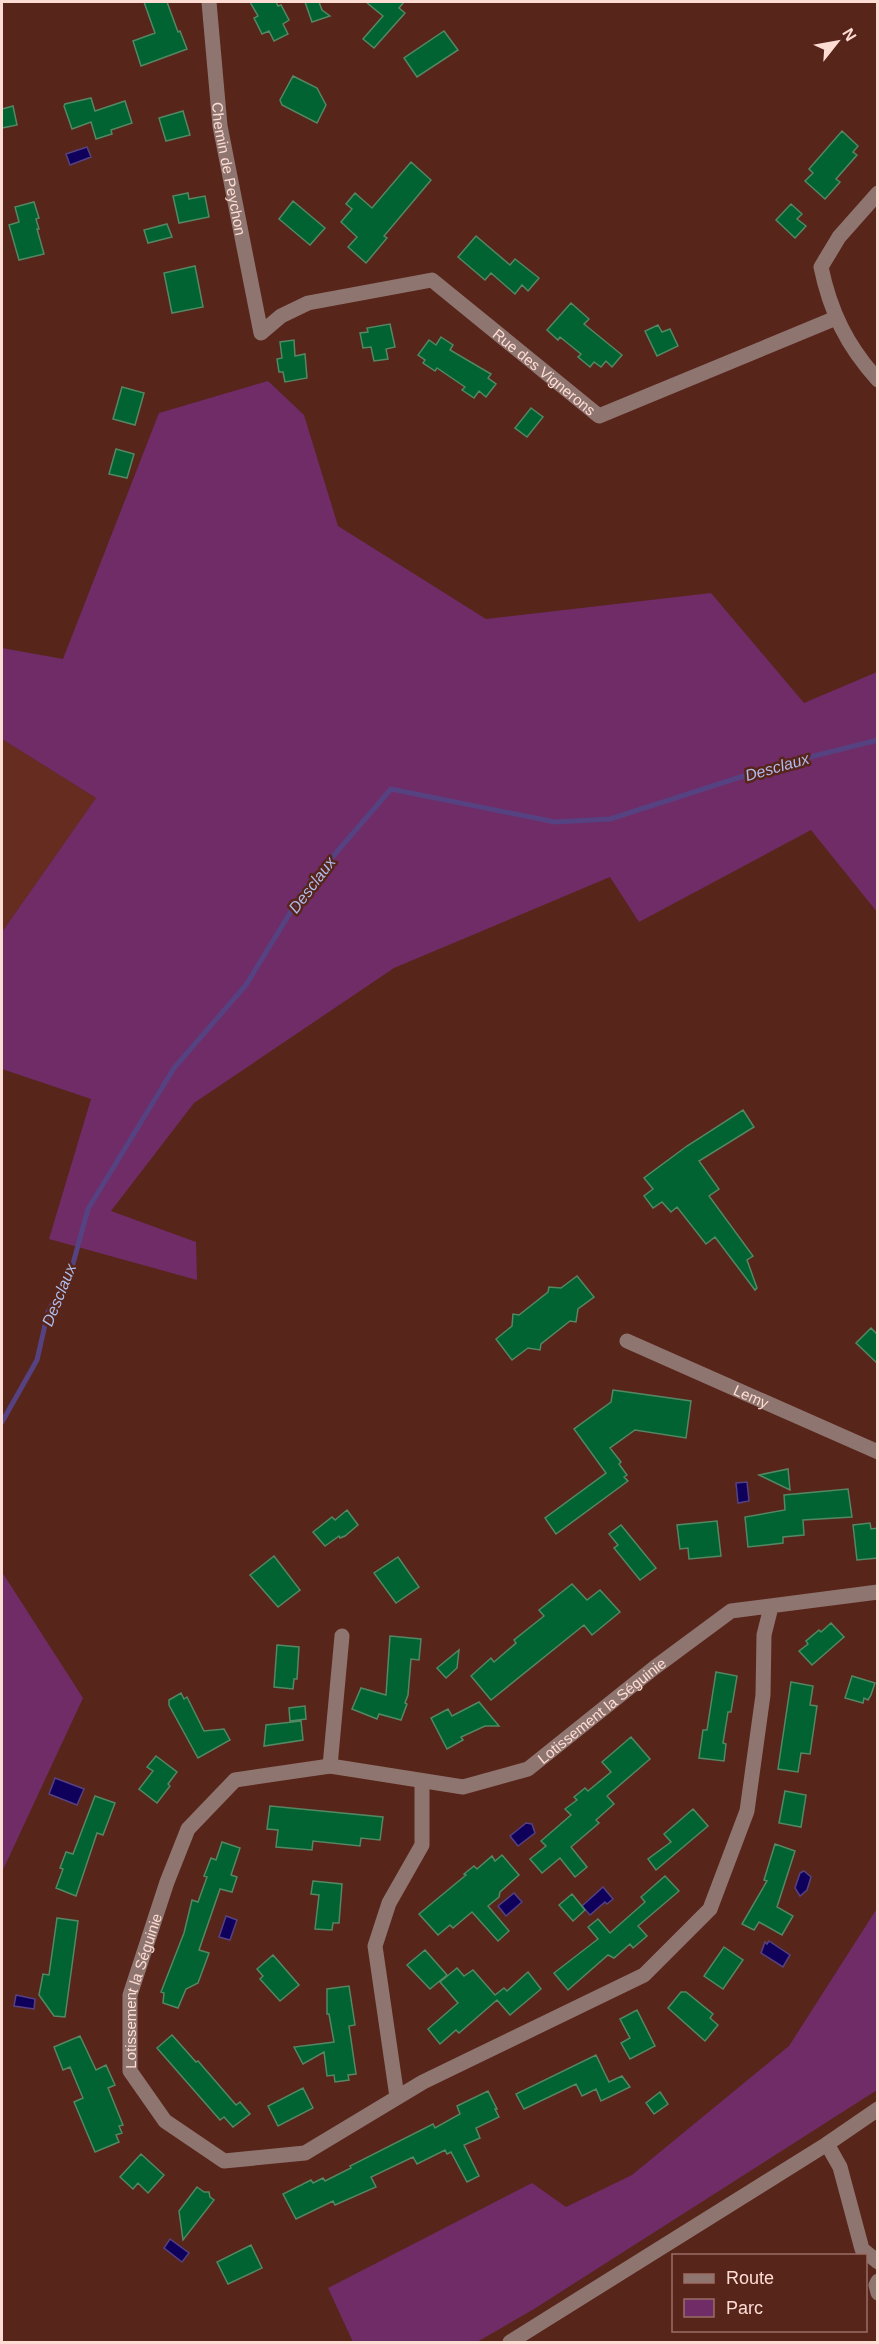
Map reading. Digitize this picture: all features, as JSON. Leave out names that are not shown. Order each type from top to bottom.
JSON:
[{"type":"street","name":"Chemin de Peychon","points":[[209,2],[220,126],[261,333]]},
{"type":"street","points":[[878,193],[839,237],[821,267],[825,288],[836,318],[857,358],[878,380]]},
{"type":"street","name":"Rue des Vignerons","points":[[261,333],[281,316],[308,303],[432,280],[599,416],[836,318]]},
{"type":"street","name":"Lemy","points":[[627,1341],[878,1452]]},
{"type":"street","name":"Lotissement la Séguinie","points":[[771,1607],[764,1635],[763,1695],[747,1811],[710,1909],[644,1975],[423,2082],[305,2153],[224,2161],[165,2121],[130,2071],[130,1995],[167,1882],[188,1829],[235,1780],[330,1766],[463,1787],[528,1769],[654,1668],[731,1611],[878,1592]]},
{"type":"street","points":[[330,1766],[342,1636]]},
{"type":"street","points":[[398,2097],[375,1947],[389,1903],[422,1845],[422,1781]]},
{"type":"street","points":[[510,2343],[827,2144],[878,2109]]},
{"type":"street","points":[[827,2144],[840,2167],[862,2249],[878,2262]]},
{"type":"street","points":[[878,2281],[876,2285],[878,2293]]},
{"type":"shaded area","points":[[87,147],[91,157],[70,165],[66,154]]},
{"type":"shaded area","points":[[2,739],[96,798],[2,932]]},
{"type":"shaded area","points":[[747,1482],[749,1501],[738,1503],[736,1483]]},
{"type":"shaded area","points":[[55,1778],[84,1789],[77,1805],[49,1794]]},
{"type":"shaded area","points":[[526,1823],[532,1824],[535,1833],[518,1846],[510,1836]]},
{"type":"shaded area","points":[[804,1871],[811,1877],[807,1890],[800,1896],[795,1888],[800,1873]]},
{"type":"shaded area","points":[[603,1887],[613,1899],[607,1904],[605,1902],[590,1915],[582,1906]]},
{"type":"shaded area","points":[[514,1893],[522,1902],[506,1916],[498,1906]]},
{"type":"shaded area","points":[[226,1916],[237,1920],[230,1940],[219,1937]]},
{"type":"shaded area","points":[[769,1941],[790,1955],[783,1967],[761,1953],[765,1942],[767,1944]]},
{"type":"shaded area","points":[[16,1995],[35,1999],[34,2009],[14,2006]]},
{"type":"shaded area","points":[[170,2239],[189,2253],[182,2262],[164,2248]]},
{"type":"green space","points":[[268,381],[304,415],[338,526],[486,619],[711,593],[804,703],[877,672],[877,912],[811,830],[639,922],[610,877],[394,968],[194,1103],[111,1211],[196,1242],[197,1280],[49,1239],[91,1099],[2,1069],[2,932],[96,798],[2,739],[2,648],[63,659],[159,413]]},
{"type":"green space","points":[[2,1572],[83,1698],[2,1872]]},
{"type":"green space","points":[[877,1894],[877,2090],[534,2309],[477,2342],[353,2342],[328,2288],[532,2183],[566,2207],[632,2175],[789,2046],[876,1910]]},
{"type":"building","points":[[144,2],[167,2],[187,49],[141,66],[133,41],[155,33]]},
{"type":"building","points":[[250,2],[276,2],[278,6],[281,5],[289,20],[283,24],[288,34],[274,41],[269,31],[262,34],[254,18],[258,16]]},
{"type":"building","points":[[305,2],[319,2],[322,10],[330,16],[312,22]]},
{"type":"building","points":[[366,2],[404,2],[399,8],[405,13],[374,48],[363,39],[383,16]]},
{"type":"building","points":[[444,31],[458,50],[417,77],[404,58]]},
{"type":"building","points":[[293,76],[317,88],[326,105],[317,123],[282,105],[280,100]]},
{"type":"building","points":[[91,98],[95,111],[125,101],[132,123],[111,130],[112,134],[96,139],[91,122],[72,129],[65,104]]},
{"type":"building","points":[[13,106],[17,125],[2,128],[2,109]]},
{"type":"building","points":[[183,111],[190,135],[166,141],[159,118]]},
{"type":"building","points":[[842,131],[858,146],[853,152],[857,155],[836,179],[840,182],[825,199],[805,181],[813,173],[809,169]]},
{"type":"building","points":[[411,162],[431,180],[384,236],[387,238],[366,263],[348,247],[357,237],[341,222],[352,209],[346,204],[355,193],[372,208]]},
{"type":"building","points":[[188,193],[189,199],[205,196],[209,217],[179,223],[173,196]]},
{"type":"building","points":[[293,201],[325,228],[310,245],[279,219]]},
{"type":"building","points":[[34,202],[39,218],[36,219],[39,229],[37,229],[44,254],[19,260],[9,225],[19,222],[15,207]]},
{"type":"building","points":[[791,204],[802,214],[797,219],[806,226],[795,238],[776,220]]},
{"type":"building","points":[[167,224],[172,237],[148,243],[144,230]]},
{"type":"building","points":[[476,236],[510,265],[515,259],[539,278],[528,291],[522,285],[515,294],[491,273],[485,280],[458,257]]},
{"type":"building","points":[[195,266],[203,307],[172,313],[164,273]]},
{"type":"building","points":[[571,303],[589,319],[584,324],[622,355],[612,367],[606,361],[601,367],[594,362],[590,367],[578,357],[581,354],[560,337],[558,340],[547,330]]},
{"type":"building","points":[[390,324],[395,347],[386,349],[388,359],[374,361],[371,347],[363,348],[360,333],[368,332],[367,328]]},
{"type":"building","points":[[658,325],[662,332],[670,329],[678,346],[657,356],[645,331]]},
{"type":"building","points":[[441,337],[453,345],[450,350],[491,374],[488,378],[496,384],[486,397],[479,391],[474,398],[462,390],[465,387],[437,368],[435,371],[423,363],[425,360],[418,355],[429,340],[436,345]]},
{"type":"building","points":[[294,340],[295,356],[305,354],[307,378],[285,382],[283,372],[279,372],[277,359],[282,358],[280,342]]},
{"type":"building","points":[[122,387],[144,393],[135,425],[113,419]]},
{"type":"building","points":[[531,408],[543,417],[527,437],[515,428]]},
{"type":"building","points":[[116,449],[134,454],[127,478],[109,474]]},
{"type":"building","points":[[743,1110],[754,1127],[699,1161],[719,1189],[709,1196],[753,1256],[747,1260],[757,1288],[755,1290],[715,1237],[706,1244],[677,1207],[671,1212],[662,1202],[653,1208],[644,1196],[653,1189],[644,1178],[687,1146]]},
{"type":"building","points":[[577,1276],[594,1297],[578,1309],[576,1322],[570,1321],[541,1344],[540,1350],[528,1348],[512,1360],[496,1339],[512,1326],[513,1314],[519,1315],[548,1292],[549,1287],[561,1288]]},
{"type":"building","points":[[871,1328],[878,1335],[878,1364],[856,1343]]},
{"type":"building","points":[[613,1390],[691,1401],[686,1438],[635,1430],[610,1448],[621,1462],[619,1464],[627,1475],[624,1477],[628,1481],[556,1534],[545,1518],[606,1473],[574,1429],[611,1402]]},
{"type":"building","points":[[788,1469],[790,1490],[759,1475]]},
{"type":"building","points":[[848,1489],[852,1517],[803,1520],[804,1535],[783,1537],[783,1543],[748,1547],[745,1517],[785,1510],[784,1495]]},
{"type":"building","points":[[347,1510],[358,1525],[345,1536],[340,1538],[339,1536],[325,1546],[313,1532],[332,1517],[335,1520]]},
{"type":"building","points":[[717,1521],[721,1556],[689,1559],[688,1548],[680,1549],[677,1525]]},
{"type":"building","points":[[870,1523],[871,1529],[878,1528],[878,1558],[857,1560],[853,1525]]},
{"type":"building","points":[[621,1525],[656,1568],[640,1580],[614,1548],[618,1545],[609,1534]]},
{"type":"building","points":[[274,1556],[300,1590],[278,1607],[250,1575]]},
{"type":"building","points":[[398,1557],[419,1587],[396,1603],[374,1573]]},
{"type":"building","points":[[572,1584],[587,1600],[600,1590],[620,1612],[592,1635],[584,1625],[491,1700],[471,1676],[491,1658],[494,1662],[516,1643],[514,1640],[544,1616],[539,1610]]},
{"type":"building","points":[[831,1623],[844,1637],[812,1665],[799,1651],[808,1644],[806,1641]]},
{"type":"building","points":[[390,1636],[421,1639],[419,1660],[411,1659],[408,1695],[405,1703],[407,1704],[401,1720],[379,1714],[377,1719],[352,1709],[361,1688],[386,1695]]},
{"type":"building","points":[[277,1645],[299,1647],[297,1679],[294,1679],[293,1689],[274,1687]]},
{"type":"building","points":[[459,1650],[457,1668],[446,1678],[437,1668]]},
{"type":"building","points":[[716,1672],[737,1676],[723,1743],[726,1744],[724,1761],[699,1758],[703,1730],[707,1730]]},
{"type":"building","points":[[852,1676],[875,1683],[868,1700],[864,1698],[863,1703],[845,1698]]},
{"type":"building","points":[[791,1682],[813,1686],[810,1705],[817,1706],[810,1754],[801,1753],[798,1772],[778,1769]]},
{"type":"building","points":[[181,1693],[184,1699],[187,1697],[204,1731],[224,1729],[230,1740],[198,1758],[169,1705],[169,1700]]},
{"type":"building","points":[[479,1702],[499,1726],[485,1726],[461,1737],[463,1740],[447,1749],[431,1718],[448,1709],[452,1716]]},
{"type":"building","points":[[305,1706],[306,1719],[290,1721],[289,1708]]},
{"type":"building","points":[[301,1721],[303,1740],[264,1746],[266,1725]]},
{"type":"building","points":[[631,1737],[650,1759],[607,1796],[614,1804],[596,1820],[599,1823],[571,1847],[587,1867],[575,1877],[560,1858],[542,1873],[530,1859],[546,1846],[541,1841],[571,1815],[565,1809],[577,1800],[574,1797],[585,1788],[588,1791],[611,1772],[602,1762]]},
{"type":"building","points":[[156,1756],[177,1772],[157,1803],[139,1789],[153,1771],[147,1767]]},
{"type":"building","points":[[785,1791],[806,1795],[801,1827],[779,1823]]},
{"type":"building","points":[[95,1796],[115,1803],[103,1835],[97,1833],[76,1896],[56,1888],[66,1852],[73,1854]]},
{"type":"building","points":[[270,1806],[383,1817],[380,1840],[361,1838],[360,1846],[313,1841],[312,1850],[276,1847],[278,1830],[267,1829]]},
{"type":"building","points":[[693,1809],[708,1826],[656,1870],[648,1859],[671,1842],[664,1834]]},
{"type":"building","points":[[222,1842],[240,1848],[231,1875],[237,1877],[232,1892],[220,1889],[199,1950],[209,1953],[198,1983],[186,1989],[178,2008],[163,2003],[164,1993],[161,1992],[184,1933],[192,1900],[198,1902],[211,1858],[216,1860]]},
{"type":"building","points":[[775,1844],[795,1851],[777,1907],[793,1916],[782,1935],[759,1922],[754,1930],[742,1924],[767,1881],[764,1880]]},
{"type":"building","points":[[502,1855],[519,1875],[488,1906],[509,1931],[498,1941],[472,1912],[453,1928],[450,1925],[438,1935],[419,1914],[474,1866],[477,1869],[492,1856],[495,1861]]},
{"type":"building","points":[[665,1876],[679,1891],[638,1926],[647,1936],[633,1948],[630,1944],[614,1958],[608,1955],[568,1990],[554,1973],[598,1939],[588,1927],[598,1919],[610,1933],[645,1902],[641,1897]]},
{"type":"building","points":[[313,1881],[342,1884],[339,1923],[333,1923],[332,1930],[315,1929],[319,1895],[311,1894]]},
{"type":"building","points":[[572,1894],[585,1910],[573,1921],[559,1905]]},
{"type":"building","points":[[57,1918],[78,1921],[65,2017],[54,2016],[39,1995],[43,1974],[49,1975]]},
{"type":"building","points":[[724,1947],[743,1960],[723,1989],[704,1976]]},
{"type":"building","points":[[425,1950],[447,1975],[430,1989],[407,1965]]},
{"type":"building","points":[[273,1955],[299,1985],[280,2001],[260,1979],[263,1976],[257,1969]]},
{"type":"building","points":[[457,1968],[464,1976],[473,1970],[495,1995],[504,1988],[507,1991],[528,1972],[541,1989],[510,2015],[497,2000],[459,2033],[456,2030],[440,2044],[428,2029],[458,2003],[440,1982]]},
{"type":"building","points":[[349,1986],[355,2025],[349,2026],[356,2074],[348,2075],[349,2080],[335,2082],[334,2075],[327,2076],[324,2052],[303,2064],[294,2047],[334,2042],[329,2014],[327,2014],[327,1989]]},
{"type":"building","points":[[681,1992],[686,1992],[713,2014],[710,2018],[718,2025],[705,2041],[668,2008]]},
{"type":"building","points":[[637,2010],[655,2046],[630,2059],[621,2043],[630,2038],[620,2019]]},
{"type":"building","points":[[172,2035],[236,2105],[240,2102],[250,2114],[233,2127],[224,2117],[220,2120],[157,2048]]},
{"type":"building","points":[[80,2036],[96,2070],[106,2065],[115,2085],[108,2088],[123,2125],[119,2126],[122,2133],[116,2135],[119,2142],[95,2152],[74,2102],[83,2098],[70,2067],[63,2070],[54,2047]]},
{"type":"building","points":[[596,2055],[609,2082],[622,2076],[630,2087],[601,2101],[596,2089],[582,2096],[576,2084],[524,2109],[516,2094]]},
{"type":"building","points":[[303,2088],[313,2108],[278,2126],[268,2106]]},
{"type":"building","points":[[488,2091],[499,2117],[476,2128],[480,2138],[464,2145],[479,2176],[467,2182],[451,2152],[447,2154],[445,2150],[417,2164],[413,2157],[371,2177],[376,2187],[335,2205],[333,2201],[296,2219],[283,2194],[311,2180],[313,2183],[323,2178],[325,2181],[433,2124],[435,2128],[460,2114],[457,2106]]},
{"type":"building","points":[[660,2092],[668,2104],[654,2114],[646,2103]]},
{"type":"building","points":[[141,2154],[164,2175],[148,2193],[138,2183],[133,2189],[120,2177]]},
{"type":"building","points":[[197,2187],[204,2192],[209,2192],[210,2197],[214,2200],[183,2240],[179,2211]]},
{"type":"building","points":[[251,2245],[262,2268],[228,2284],[217,2262]]},
{"type":"waterway","name":"Desclaux","points":[[2,1422],[37,1360],[48,1312],[71,1271],[88,1209],[174,1068],[246,985],[304,890],[391,789],[555,822],[610,819],[778,765],[878,740]]}]
